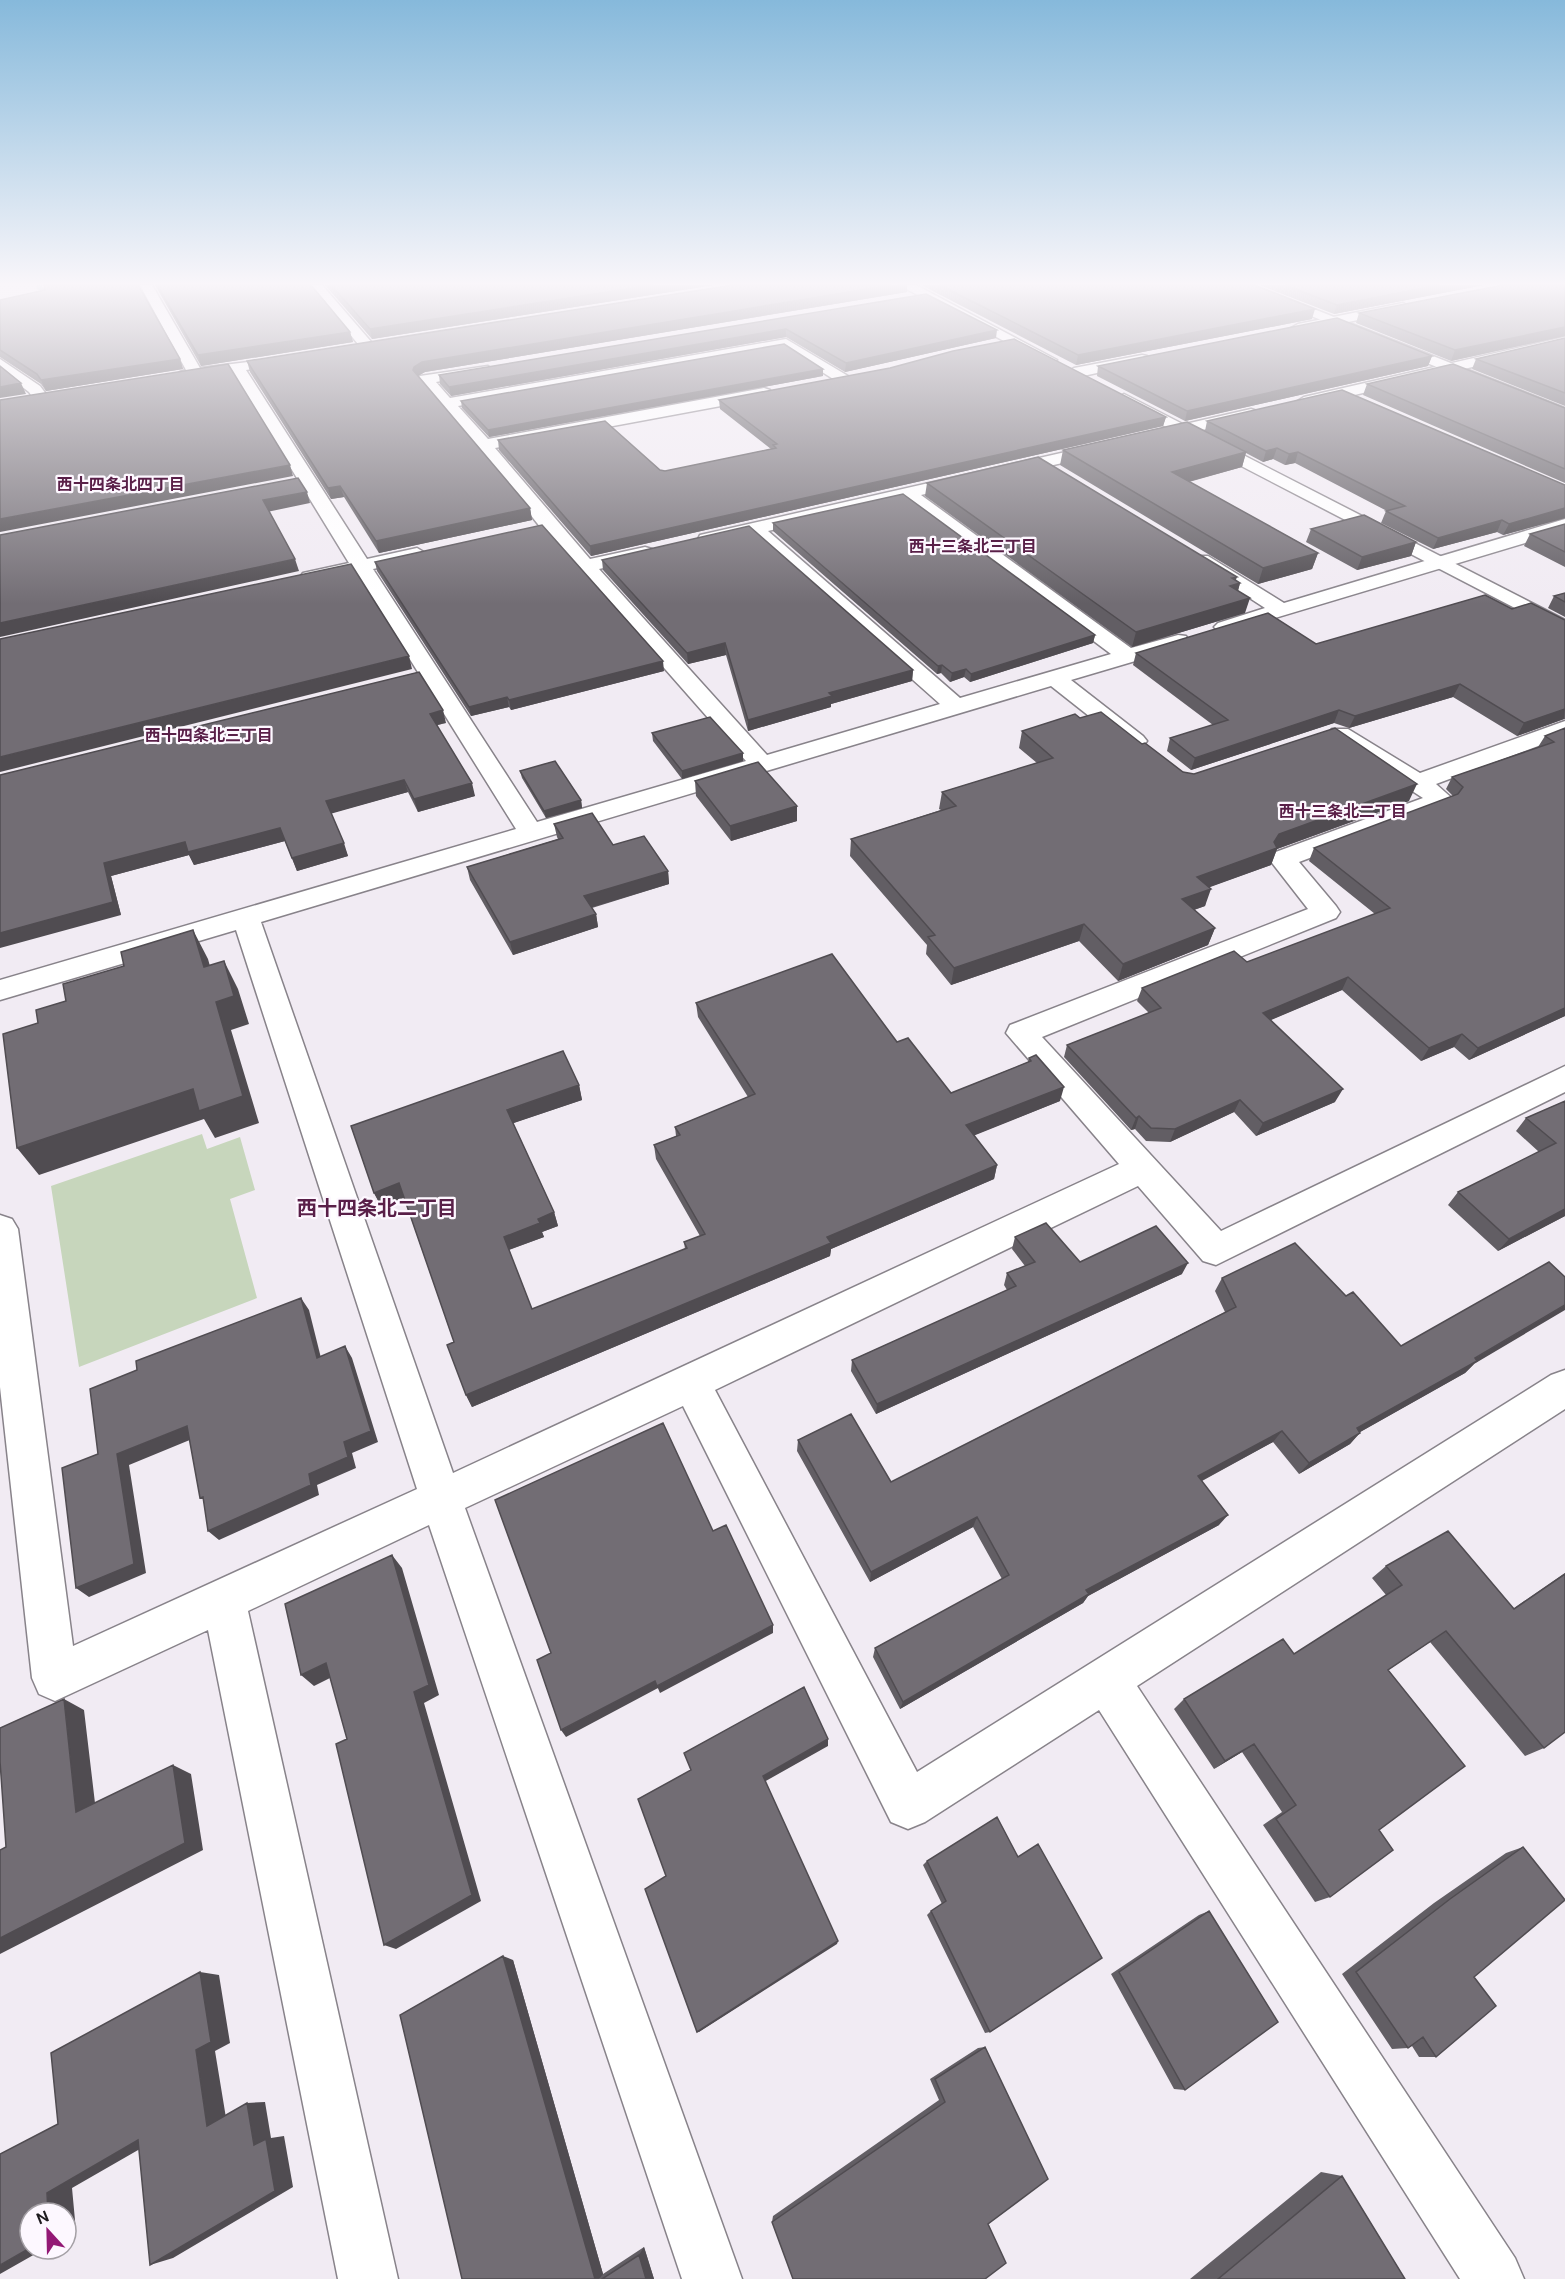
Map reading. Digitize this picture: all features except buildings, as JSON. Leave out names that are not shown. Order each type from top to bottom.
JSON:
[{"type":"street","points":[[21,402],[46,398],[38,391]]},
{"type":"street","points":[[251,391],[363,566],[428,674],[532,834]]},
{"type":"street","points":[[436,391],[548,524],[763,765]]},
{"type":"street","points":[[446,403],[512,391]]},
{"type":"street","points":[[484,446],[773,391]]},
{"type":"street","points":[[1138,440],[1349,391]]},
{"type":"street","points":[[1509,391],[1565,414]]},
{"type":"street","points":[[1342,393],[1363,403]]},
{"type":"street","points":[[1114,394],[1565,628]]},
{"type":"street","points":[[692,543],[1117,446]]},
{"type":"street","points":[[1040,463],[1060,476]]},
{"type":"street","points":[[285,485],[308,481]]},
{"type":"street","points":[[908,494],[1128,656]]},
{"type":"street","points":[[525,529],[548,524]]},
{"type":"street","points":[[0,990],[1056,679],[1565,525]]},
{"type":"street","points":[[754,528],[957,707]]},
{"type":"street","points":[[1182,549],[1282,610]]},
{"type":"street","points":[[292,581],[432,550]]},
{"type":"street","points":[[587,566],[657,550]]},
{"type":"street","points":[[405,680],[428,674]]},
{"type":"street","points":[[1056,679],[1150,753]]},
{"type":"street","points":[[1418,782],[1565,728]]},
{"type":"street","points":[[1313,739],[1335,732],[1418,782],[1441,800],[1282,859],[1326,912],[1021,1033],[1216,1250],[1565,1078]]},
{"type":"street","points":[[246,919],[441,1499],[712,2279]]},
{"type":"street","points":[[0,1229],[55,1678],[691,1383],[1141,1169]]},
{"type":"street","points":[[691,1383],[908,1805],[1565,1388]]},
{"type":"street","points":[[224,1600],[368,2279]]},
{"type":"street","points":[[1106,1680],[1494,2279]]},
{"type":"green space","points":[[202,1134],[207,1149],[240,1137],[255,1190],[230,1199],[257,1298],[79,1367],[51,1186]]},
{"type":"district","name":"西十四条北四丁目","points":[[121,484]]},
{"type":"district","name":"西十三条北三丁目","points":[[973,546]]},
{"type":"district","name":"西十四条北三丁目","points":[[209,735]]},
{"type":"district","name":"西十三条北二丁目","points":[[1343,811]]},
{"type":"district","name":"西十四条北二丁目","points":[[377,1208]]}]
